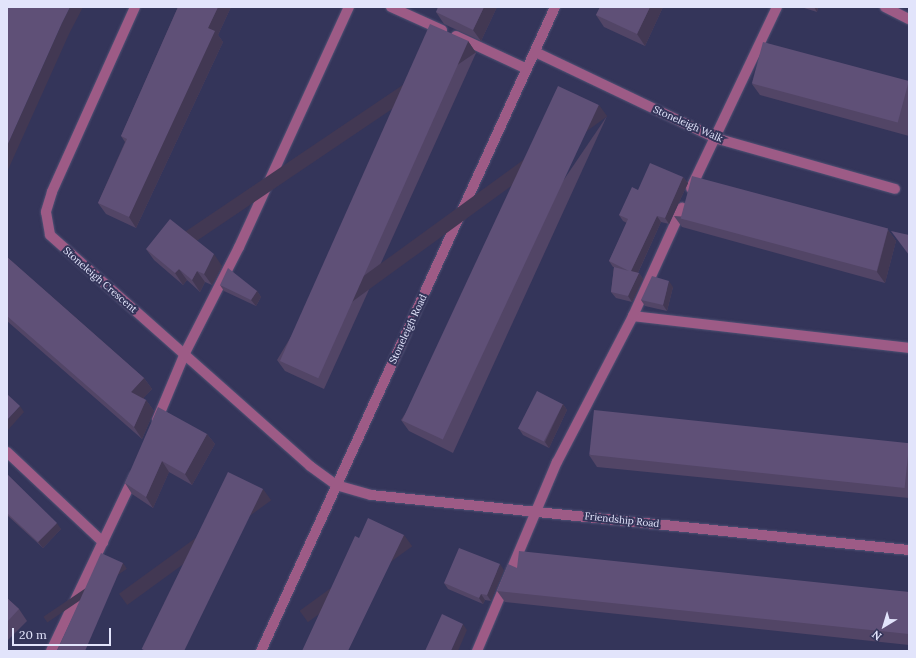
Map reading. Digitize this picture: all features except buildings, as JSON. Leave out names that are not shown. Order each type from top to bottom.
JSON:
[{"type":"street","name":"Stoneleigh Crescent","points":[[135,7],[52,192],[46,212],[50,235],[70,255],[185,352],[310,466],[336,485]]},
{"type":"street","points":[[152,433],[185,352],[239,247],[349,7]]},
{"type":"street","points":[[391,7],[527,69]]},
{"type":"street","name":"Stoneleigh Road","points":[[260,651],[555,7]]},
{"type":"street","points":[[477,651],[557,462],[633,316],[714,138],[777,7]]},
{"type":"street","points":[[885,7],[909,18]]},
{"type":"street","name":"Stoneleigh Walk","points":[[535,52],[714,138],[895,189]]},
{"type":"street","points":[[633,316],[909,348]]},
{"type":"street","points":[[7,452],[103,542]]},
{"type":"street","points":[[51,651],[137,468]]},
{"type":"street","name":"Friendship Road","points":[[336,485],[371,495],[909,550]]}]
